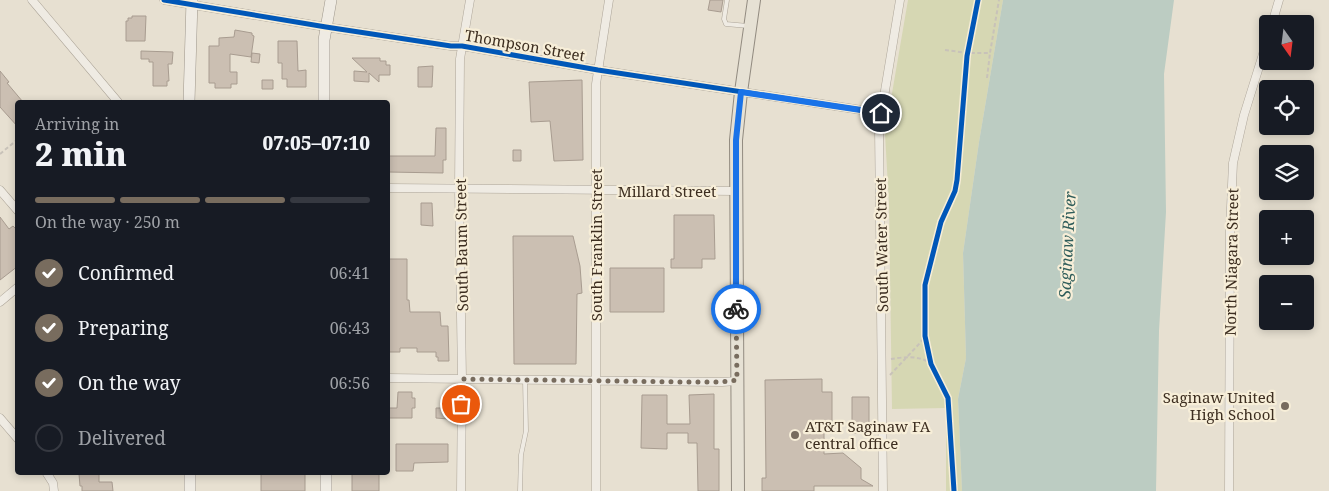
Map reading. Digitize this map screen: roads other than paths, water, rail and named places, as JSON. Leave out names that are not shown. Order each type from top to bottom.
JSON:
[{"type":"main road","points":[[738,491],[736,140],[754,0]]},
{"type":"street","points":[[32,0],[116,100]]},
{"type":"street","name":"Thompson Street","points":[[164,0],[191,2],[326,27],[451,46],[462,46],[598,70],[881,113]]},
{"type":"street","points":[[324,100],[324,40],[331,0]]},
{"type":"street","name":"South Baum Street","points":[[461,491],[460,58],[470,0]]},
{"type":"street","name":"South Franklin Street","points":[[596,491],[596,84],[610,0]]},
{"type":"street","name":"South Water Street","points":[[882,491],[879,127],[900,0]]},
{"type":"street","points":[[1275,15],[1279,0]]},
{"type":"street","points":[[189,100],[191,2]]},
{"type":"street","name":"North Niagara Street","points":[[1229,491],[1230,230],[1233,163],[1244,115],[1259,67]]},
{"type":"street","name":"Millard Street","points":[[390,188],[736,191]]},
{"type":"street","points":[[0,190],[15,208]]},
{"type":"street","points":[[0,302],[15,290]]},
{"type":"street","points":[[390,378],[722,382],[737,380]]},
{"type":"street","points":[[0,418],[15,436]]},
{"type":"street","points":[[48,475],[54,491]]},
{"type":"street","points":[[190,475],[190,491]]},
{"type":"street","points":[[326,475],[326,491]]},
{"type":"lane","points":[[727,0],[724,19],[726,24],[750,27]]},
{"type":"lane","points":[[520,491],[520,455],[526,431],[525,379]]},
{"type":"water","name":"Saginaw River","points":[[1003,0],[1174,0],[1164,74],[1166,212],[1159,331],[1156,491],[962,491],[958,399],[966,358],[963,253],[979,142]]},
{"type":"place","name":"Saginaw United High School","points":[[1285,406]]},
{"type":"place","name":"AT&T Saginaw FA central office","points":[[795,435]]}]
